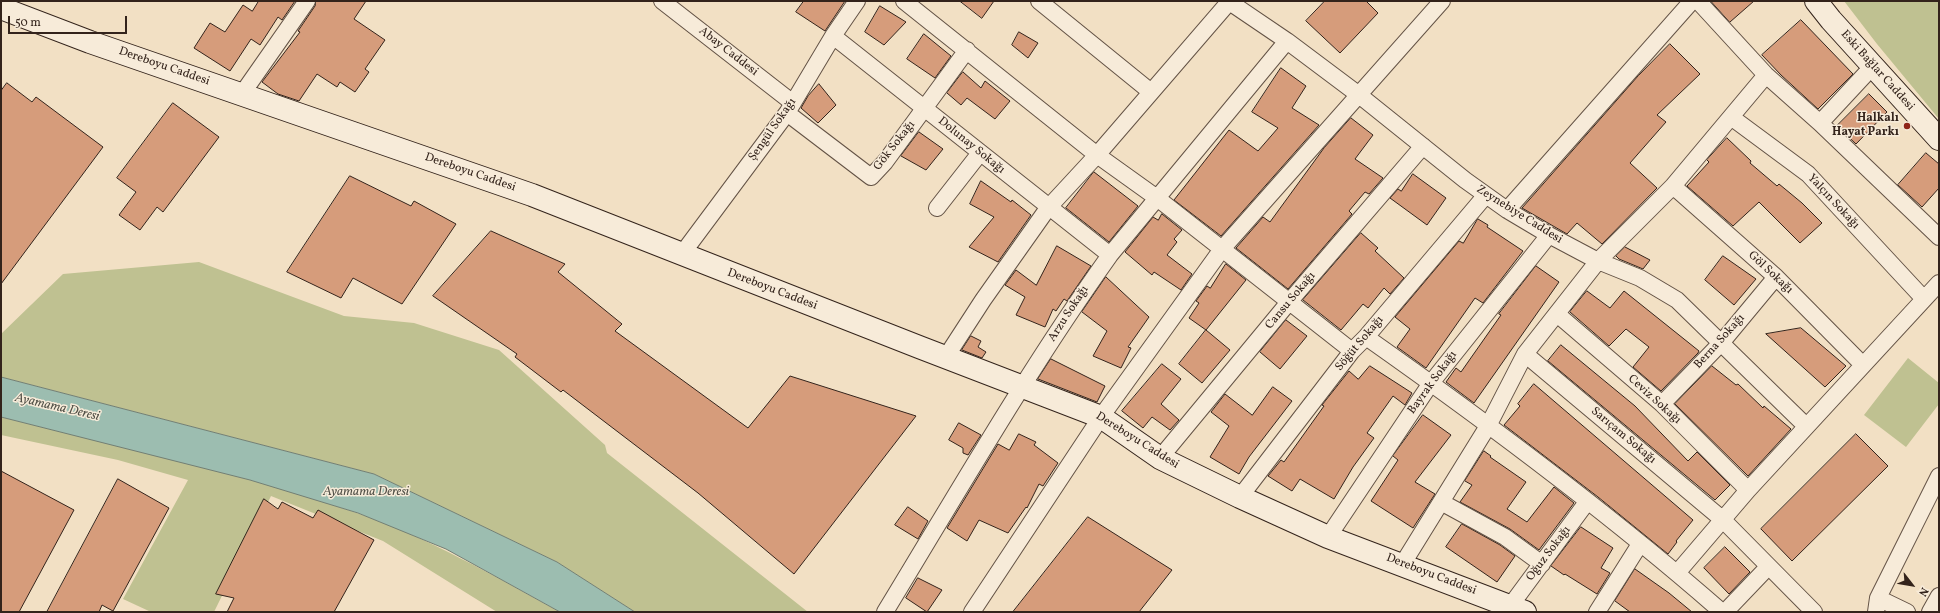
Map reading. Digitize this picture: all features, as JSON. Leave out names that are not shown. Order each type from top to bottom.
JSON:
[{"type":"main road","name":"Eski Bağlar Caddesi","points":[[1816,1],[1830,20],[1939,139]]},
{"type":"main road","name":"Dereboyu Caddesi","points":[[1,8],[90,42],[532,195],[946,358],[1101,417],[1160,458],[1240,497],[1328,537],[1518,609]]},
{"type":"street","points":[[242,94],[307,1]]},
{"type":"street","name":"Abay Caddesi","points":[[662,1],[790,108]]},
{"type":"street","name":"Şengül Sokağı","points":[[682,254],[790,108],[833,36],[857,1]]},
{"type":"street","points":[[904,1],[1098,155],[1157,198],[1352,351]]},
{"type":"street","points":[[1039,1],[1151,92]]},
{"type":"street","points":[[946,358],[988,294],[1048,208],[1098,155],[1228,1]]},
{"type":"street","name":"Zeynebiye Caddesi","points":[[1228,1],[1247,6],[1287,41],[1507,210],[1549,236],[1598,261],[1640,278],[1677,300],[1722,342],[1806,426]]},
{"type":"street","points":[[1507,210],[1692,1]]},
{"type":"street","points":[[1698,1],[1766,75],[1820,123],[1939,237]]},
{"type":"street","points":[[972,612],[1101,417],[1222,249],[1359,95],[1433,5]]},
{"type":"street","name":"Dolunay Sokağı","points":[[833,36],[1048,208],[1110,255]]},
{"type":"street","name":"Arzu Sokağı","points":[[885,612],[1022,386],[1110,255],[1287,41]]},
{"type":"street","name":"Gök Sokağı","points":[[790,108],[871,177],[885,162],[967,50]]},
{"type":"street","points":[[1820,123],[1873,66]]},
{"type":"street","points":[[1402,565],[1488,426],[1525,354],[1598,261],[1673,186],[1766,75]]},
{"type":"street","name":"Yalçın Sokağı","points":[[1731,117],[1808,174],[1924,299]]},
{"type":"street","name":"Cansu Sokağı","points":[[1160,458],[1423,146]]},
{"type":"street","points":[[937,208],[980,153]]},
{"type":"street","name":"Göl Sokağı","points":[[1673,186],[1776,277],[1863,365]]},
{"type":"street","name":"Söğüt Sokağı","points":[[1240,497],[1352,351],[1366,337],[1486,195]]},
{"type":"street","name":"Bayrak Sokağı","points":[[1328,537],[1431,383],[1549,236]]},
{"type":"street","name":"Berna Sokağı","points":[[1662,404],[1722,342],[1776,277]]},
{"type":"street","points":[[1677,573],[1748,490],[1939,283]]},
{"type":"street","name":"Ceviz Sokağı","points":[[1557,314],[1662,404],[1748,490]]},
{"type":"street","points":[[1366,337],[1431,383],[1587,502],[1677,573],[1722,612]]},
{"type":"street","name":"Sarıçam Sokağı","points":[[1525,354],[1722,519],[1814,612]]},
{"type":"street","points":[[1907,612],[1877,605],[1939,476]]},
{"type":"street","points":[[1441,502],[1505,537],[1542,564]]},
{"type":"street","name":"Oğuz Sokağı","points":[[1518,609],[1542,564],[1587,502]]},
{"type":"street","points":[[1597,612],[1640,544]]},
{"type":"street","points":[[1725,612],[1768,567]]},
{"type":"street","points":[[1930,612],[1939,596]]},
{"type":"green space","points":[[1844,1],[1939,1],[1939,119],[1877,44]]},
{"type":"green space","points":[[199,262],[344,316],[414,323],[499,350],[605,445],[607,453],[808,612],[635,612],[557,562],[374,474],[1,377],[1,334],[63,274]]},
{"type":"green space","points":[[1908,358],[1939,383],[1939,404],[1906,447],[1864,415]]},
{"type":"green space","points":[[1,417],[225,473],[269,485],[357,513],[410,534],[435,546],[486,571],[560,612],[497,612],[383,541],[271,496],[214,612],[151,612],[123,599],[188,480],[118,460],[1,435]]},
{"type":"water","name":"Ayamama Deresi","points":[[1,377],[374,474],[557,562],[635,612],[560,612],[446,549],[358,513],[250,480],[1,417]]},
{"type":"building","points":[[259,1],[295,1],[282,20],[278,17],[260,45],[251,39],[230,71],[194,48],[210,23],[225,32],[243,5],[252,11]]},
{"type":"building","points":[[316,1],[366,1],[354,19],[385,40],[365,69],[369,72],[355,92],[340,82],[337,87],[317,74],[299,101],[278,94],[262,82],[300,32],[298,31],[315,6]]},
{"type":"building","points":[[804,1],[845,1],[825,31],[796,12]]},
{"type":"building","points":[[960,1],[994,1],[982,18]]},
{"type":"building","points":[[1325,1],[1366,1],[1378,13],[1340,53],[1306,21]]},
{"type":"building","points":[[1711,1],[1754,1],[1730,22]]},
{"type":"building","points":[[880,6],[906,22],[884,45],[865,32]]},
{"type":"building","points":[[1801,20],[1853,74],[1818,109],[1781,75],[1762,55]]},
{"type":"building","points":[[1019,32],[1038,43],[1028,58],[1012,45]]},
{"type":"building","points":[[924,34],[951,56],[935,78],[907,59]]},
{"type":"building","points":[[1670,44],[1700,74],[1657,115],[1666,122],[1630,163],[1657,188],[1602,244],[1577,223],[1567,234],[1522,208],[1638,76]]},
{"type":"building","points":[[1281,68],[1306,86],[1292,108],[1319,125],[1221,236],[1174,200],[1229,130],[1258,151],[1278,128],[1252,112]]},
{"type":"building","points":[[963,72],[981,88],[985,81],[1010,101],[995,119],[967,98],[961,105],[947,93]]},
{"type":"building","points":[[7,83],[32,102],[36,97],[103,147],[1,284],[1,91]]},
{"type":"building","points":[[819,84],[836,105],[818,123],[801,108],[808,96]]},
{"type":"building","points":[[1869,94],[1887,112],[1856,144],[1837,126]]},
{"type":"building","points":[[173,103],[219,137],[163,212],[157,207],[140,230],[119,215],[136,192],[117,178]]},
{"type":"building","points":[[1351,118],[1373,135],[1355,159],[1383,178],[1369,194],[1365,192],[1349,211],[1352,214],[1288,289],[1236,248],[1263,217],[1270,222],[1324,148]]},
{"type":"building","points":[[919,132],[943,149],[926,170],[901,156]]},
{"type":"building","points":[[1727,138],[1751,161],[1750,163],[1777,186],[1779,184],[1802,203],[1822,223],[1800,243],[1759,202],[1733,226],[1687,186],[1709,162],[1707,160]]},
{"type":"building","points":[[1926,153],[1939,164],[1939,188],[1922,207],[1898,185]]},
{"type":"building","points":[[1094,172],[1138,206],[1109,242],[1066,208]]},
{"type":"building","points":[[1413,174],[1446,198],[1427,225],[1390,198],[1398,189],[1401,191]]},
{"type":"building","points":[[350,176],[411,206],[414,201],[456,224],[402,304],[353,278],[341,298],[287,272]]},
{"type":"building","points":[[981,181],[1011,202],[1012,200],[1031,215],[998,262],[969,247],[994,217],[970,204]]},
{"type":"building","points":[[1162,214],[1182,230],[1174,239],[1177,242],[1167,255],[1192,274],[1181,290],[1154,272],[1152,275],[1125,252],[1153,217],[1158,220]]},
{"type":"building","points":[[1478,219],[1488,225],[1487,227],[1523,251],[1483,303],[1475,298],[1426,368],[1397,347],[1410,329],[1395,317],[1459,241],[1463,243]]},
{"type":"building","points":[[491,231],[565,264],[558,272],[622,324],[615,331],[748,428],[790,376],[916,416],[794,574],[698,493],[563,390],[561,392],[515,357],[517,354],[433,296]]},
{"type":"building","points":[[1361,233],[1378,248],[1375,251],[1404,278],[1390,294],[1384,288],[1368,308],[1363,304],[1341,330],[1303,300]]},
{"type":"building","points":[[1057,246],[1091,266],[1067,301],[1064,299],[1056,311],[1053,309],[1045,327],[1016,315],[1025,297],[1005,285],[1016,270],[1036,285]]},
{"type":"building","points":[[1625,247],[1650,260],[1643,269],[1619,259],[1616,256]]},
{"type":"building","points":[[1723,256],[1756,279],[1734,305],[1705,280]]},
{"type":"building","points":[[1226,264],[1246,280],[1206,330],[1189,318],[1199,303],[1196,301],[1207,286],[1210,288]]},
{"type":"building","points":[[1536,266],[1559,282],[1474,403],[1446,382],[1456,368],[1461,372],[1501,315],[1499,314]]},
{"type":"building","points":[[1106,277],[1149,317],[1128,347],[1131,348],[1121,368],[1093,356],[1107,331],[1082,312]]},
{"type":"building","points":[[1587,291],[1610,308],[1624,291],[1699,351],[1698,353],[1661,391],[1633,367],[1649,347],[1626,329],[1609,346],[1570,312]]},
{"type":"building","points":[[1286,320],[1307,336],[1280,369],[1260,352]]},
{"type":"building","points":[[1801,328],[1846,366],[1825,387],[1766,334]]},
{"type":"building","points":[[1206,330],[1230,350],[1202,383],[1179,364]]},
{"type":"building","points":[[971,336],[981,341],[978,347],[986,352],[982,358],[962,350]]},
{"type":"building","points":[[1561,345],[1635,406],[1688,461],[1697,452],[1730,485],[1715,500],[1548,361]]},
{"type":"building","points":[[1051,359],[1105,386],[1097,402],[1038,379]]},
{"type":"building","points":[[1162,364],[1181,379],[1161,404],[1179,420],[1170,430],[1152,417],[1143,428],[1122,411]]},
{"type":"building","points":[[1370,366],[1412,393],[1405,405],[1393,396],[1367,433],[1374,438],[1353,467],[1334,499],[1300,479],[1292,491],[1268,476],[1281,460],[1284,462],[1324,406],[1322,405],[1349,371],[1358,379]]},
{"type":"building","points":[[1712,366],[1736,385],[1738,384],[1763,408],[1764,406],[1791,429],[1748,476],[1675,404]]},
{"type":"building","points":[[1534,384],[1693,520],[1676,541],[1677,542],[1668,554],[1598,497],[1504,425],[1520,406],[1518,404]]},
{"type":"building","points":[[1273,387],[1292,401],[1249,457],[1239,474],[1210,457],[1229,426],[1211,412],[1225,394],[1252,415]]},
{"type":"building","points":[[1423,415],[1451,435],[1415,482],[1435,494],[1413,528],[1371,501],[1398,460],[1393,456]]},
{"type":"building","points":[[959,423],[981,435],[968,455],[963,453],[963,448],[949,440]]},
{"type":"building","points":[[1019,434],[1036,442],[1034,445],[1058,463],[1043,486],[1039,484],[1027,508],[1026,507],[1008,533],[979,520],[967,541],[947,528],[998,444],[1009,450]]},
{"type":"building","points":[[1856,434],[1888,466],[1792,561],[1761,529]]},
{"type":"building","points":[[1484,451],[1491,456],[1490,457],[1526,482],[1507,509],[1527,522],[1554,487],[1574,503],[1539,550],[1510,529],[1460,502],[1472,485],[1465,481]]},
{"type":"building","points":[[1,471],[74,510],[19,612],[1,612]]},
{"type":"building","points":[[118,479],[169,508],[113,611],[102,605],[99,612],[47,612]]},
{"type":"building","points":[[264,499],[278,509],[282,502],[313,518],[318,510],[374,540],[334,612],[227,612],[234,598],[216,594]]},
{"type":"building","points":[[908,507],[928,521],[918,539],[895,525]]},
{"type":"building","points":[[1088,517],[1172,570],[1139,612],[1013,612]]},
{"type":"building","points":[[1462,524],[1500,545],[1515,556],[1497,582],[1446,547]]},
{"type":"building","points":[[1581,527],[1613,548],[1601,568],[1610,573],[1597,594],[1551,566]]},
{"type":"building","points":[[1725,547],[1750,572],[1729,594],[1704,568]]},
{"type":"building","points":[[1635,569],[1669,593],[1692,612],[1630,612],[1615,601]]},
{"type":"building","points":[[918,578],[942,590],[927,612],[906,598]]},
{"type":"place","name":"Halkalı Hayat Parkı","points":[[1907,126]]}]
